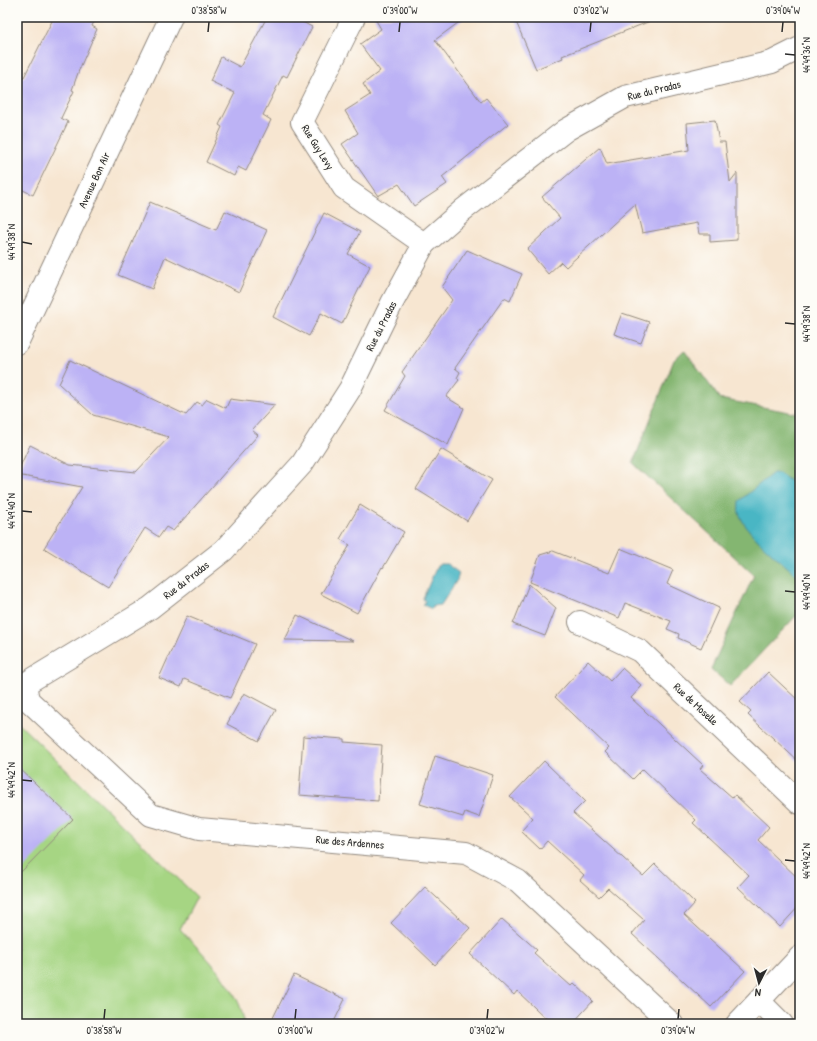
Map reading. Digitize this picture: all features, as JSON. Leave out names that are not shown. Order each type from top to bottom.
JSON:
[{"type":"street","name":"Avenue Bon Air","points":[[17,343],[171,17]]},
{"type":"street","name":"Rue Guy Levy","points":[[354,17],[302,122],[344,188],[424,244]]},
{"type":"street","name":"Rue du Pradas","points":[[21,685],[150,608],[224,550],[302,464],[350,388],[424,244],[463,210],[566,130],[625,97],[772,62],[800,48]]},
{"type":"street","name":"Rue de Moselle","points":[[580,622],[640,651],[800,803]]},
{"type":"street","name":"Rue des Ardennes","points":[[21,685],[28,700],[151,815],[199,829],[466,853],[518,881],[672,1024]]},
{"type":"street","points":[[737,1024],[800,957]]},
{"type":"street","points":[[759,1001],[782,1024]]},
{"type":"green space","points":[[684,350],[720,399],[800,414],[800,619],[796,616],[730,686],[711,669],[754,575],[633,463],[674,360]]},
{"type":"green space","points":[[17,722],[197,897],[180,929],[209,960],[229,986],[237,998],[242,1011],[244,1024],[17,1024]]},
{"type":"water","points":[[773,473],[779,473],[800,488],[800,579],[749,531],[739,513],[739,501]]},
{"type":"water","points":[[447,564],[459,573],[457,580],[441,605],[433,606],[432,609],[423,605],[425,602],[423,598],[437,566]]},
{"type":"building","points":[[54,17],[96,17],[92,26],[97,29],[79,70],[72,90],[74,91],[61,118],[68,122],[33,195],[17,187],[17,77],[24,77]]},
{"type":"building","points":[[267,17],[293,17],[312,27],[287,77],[283,75],[263,115],[271,120],[246,171],[238,167],[234,176],[206,162],[222,127],[219,125],[235,93],[210,81],[221,57],[240,67]]},
{"type":"building","points":[[374,17],[466,17],[435,40],[481,102],[486,98],[508,124],[442,177],[447,184],[414,206],[399,184],[378,196],[342,144],[358,133],[345,111],[370,95],[363,84],[380,71],[360,44],[381,29]]},
{"type":"building","points":[[514,17],[658,18],[562,56],[563,58],[536,69]]},
{"type":"building","points":[[715,120],[719,142],[725,142],[730,182],[737,173],[737,240],[710,242],[710,234],[699,234],[697,223],[642,233],[635,204],[566,267],[561,262],[548,274],[527,249],[560,218],[542,197],[600,147],[607,164],[689,150],[687,123]]},
{"type":"building","points":[[150,202],[216,230],[225,211],[267,230],[239,292],[165,257],[152,289],[118,275]]},
{"type":"building","points":[[324,213],[360,232],[348,254],[370,266],[342,324],[321,313],[309,336],[273,317]]},
{"type":"building","points":[[467,250],[522,274],[510,301],[504,298],[455,368],[460,372],[457,378],[459,380],[446,397],[464,408],[448,445],[385,410],[405,376],[402,372],[452,300],[442,287]]},
{"type":"building","points":[[622,313],[649,322],[641,343],[614,334]]},
{"type":"building","points":[[70,360],[186,415],[197,402],[202,405],[207,399],[226,408],[230,399],[275,405],[252,430],[258,435],[173,531],[166,527],[159,537],[145,528],[108,587],[44,548],[82,487],[17,475],[17,473],[30,445],[70,465],[136,472],[169,437],[93,415],[59,384]]},
{"type":"building","points":[[441,449],[492,480],[467,521],[416,489]]},
{"type":"building","points":[[360,505],[404,532],[383,568],[382,567],[357,613],[321,594],[350,545],[340,539]]},
{"type":"building","points":[[620,548],[673,570],[667,584],[719,608],[701,648],[678,638],[679,634],[667,629],[671,621],[625,603],[619,618],[530,582],[540,555],[553,551],[609,573]]},
{"type":"building","points":[[529,584],[556,608],[545,636],[513,624]]},
{"type":"building","points":[[297,615],[353,641],[285,640]]},
{"type":"building","points":[[187,616],[255,644],[230,698],[184,679],[181,687],[159,678]]},
{"type":"building","points":[[588,661],[610,681],[622,668],[642,686],[631,698],[703,765],[700,769],[733,798],[735,795],[769,827],[758,840],[800,880],[800,905],[780,927],[738,887],[749,875],[693,823],[696,820],[643,769],[633,779],[605,752],[609,748],[555,697]]},
{"type":"building","points":[[768,672],[800,702],[800,763],[748,715],[751,712],[740,702]]},
{"type":"building","points":[[244,693],[276,710],[259,741],[227,724]]},
{"type":"building","points":[[303,736],[344,739],[344,742],[382,745],[378,801],[299,795]]},
{"type":"building","points":[[435,756],[493,775],[479,817],[465,812],[463,817],[420,804]]},
{"type":"building","points":[[544,761],[585,801],[573,813],[643,876],[655,864],[695,903],[684,915],[745,971],[711,1007],[632,934],[644,920],[608,888],[599,897],[580,880],[584,875],[547,841],[540,849],[521,831],[533,818],[510,797]]},
{"type":"building","points":[[17,766],[73,819],[17,876]]},
{"type":"building","points":[[425,887],[470,928],[435,965],[391,923]]},
{"type":"building","points":[[502,919],[537,950],[534,953],[571,986],[574,983],[593,1001],[572,1024],[552,1024],[517,991],[514,995],[470,954]]},
{"type":"building","points":[[294,975],[345,999],[333,1024],[270,1024]]}]
